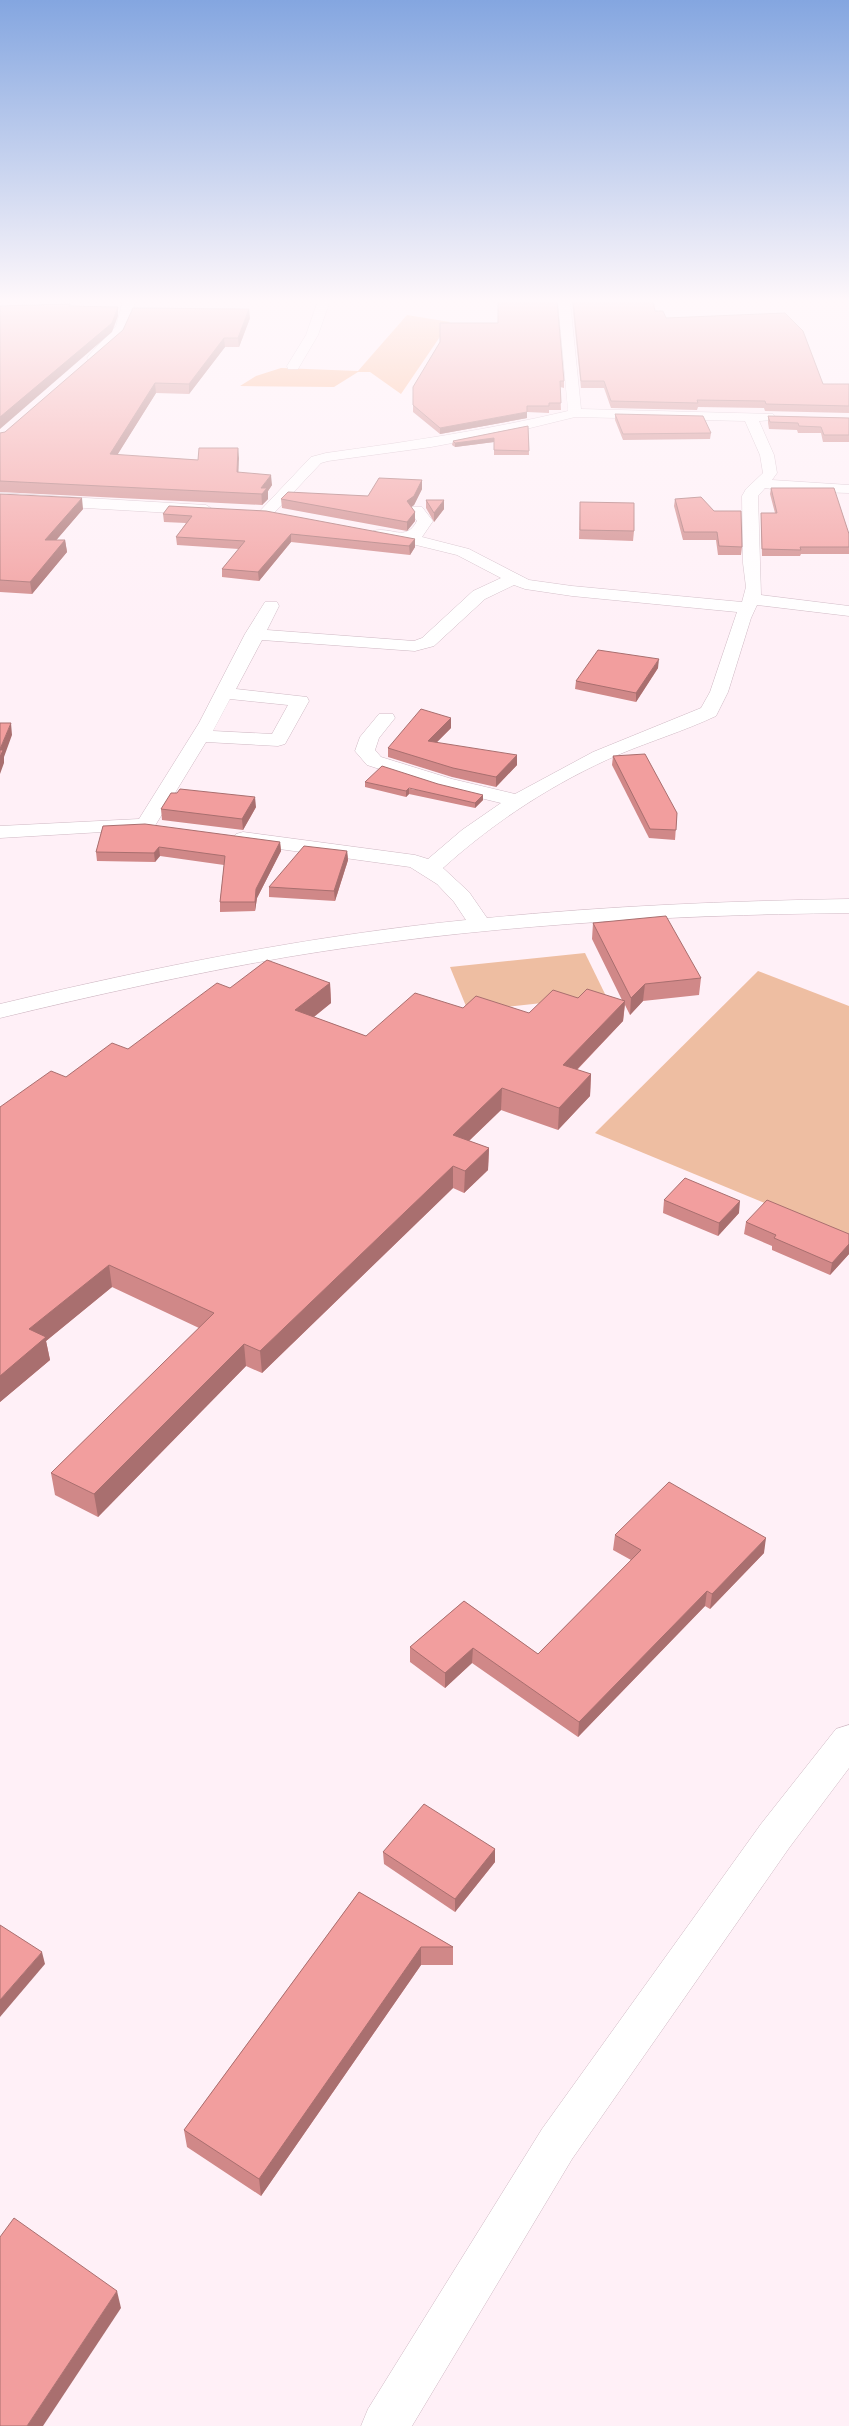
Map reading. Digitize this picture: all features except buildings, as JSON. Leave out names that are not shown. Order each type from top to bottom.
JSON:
[{"type":"street","points":[[267,512],[316,460],[448,440],[569,414]]},
{"type":"street","points":[[628,414],[780,418]]},
{"type":"street","points":[[431,867],[459,843],[518,800],[600,756],[709,712],[719,692],[742,618],[750,603],[754,587],[751,563],[750,492],[762,483],[770,473],[769,465],[750,417]]},
{"type":"street","points":[[762,483],[786,487],[849,489]]},
{"type":"street","points":[[0,498],[220,510]]},
{"type":"street","points":[[409,538],[419,532],[425,521],[417,510]]},
{"type":"street","points":[[248,511],[267,512],[284,516]]},
{"type":"street","points":[[360,530],[409,538],[463,552],[512,579],[525,584],[572,591],[849,611]]},
{"type":"street","points":[[254,634],[415,646],[428,642],[479,595],[512,579]]},
{"type":"street","points":[[0,832],[155,826],[200,736],[271,606]]},
{"type":"street","points":[[200,736],[278,740],[300,701],[224,693]]},
{"type":"street","points":[[386,718],[370,737],[365,751],[374,761],[446,784],[518,800]]},
{"type":"street","points":[[220,836],[415,861],[431,867],[471,907],[481,926]]},
{"type":"street","points":[[0,1011],[210,964],[334,944],[481,926],[669,911],[849,906]]},
{"type":"street","points":[[385,2426],[557,2144],[775,1836],[849,1740]]},
{"type":"shaded area","points":[[585,953],[606,996],[468,1011],[450,967]]},
{"type":"shaded area","points":[[758,971],[849,1006],[849,1238],[595,1133]]}]
